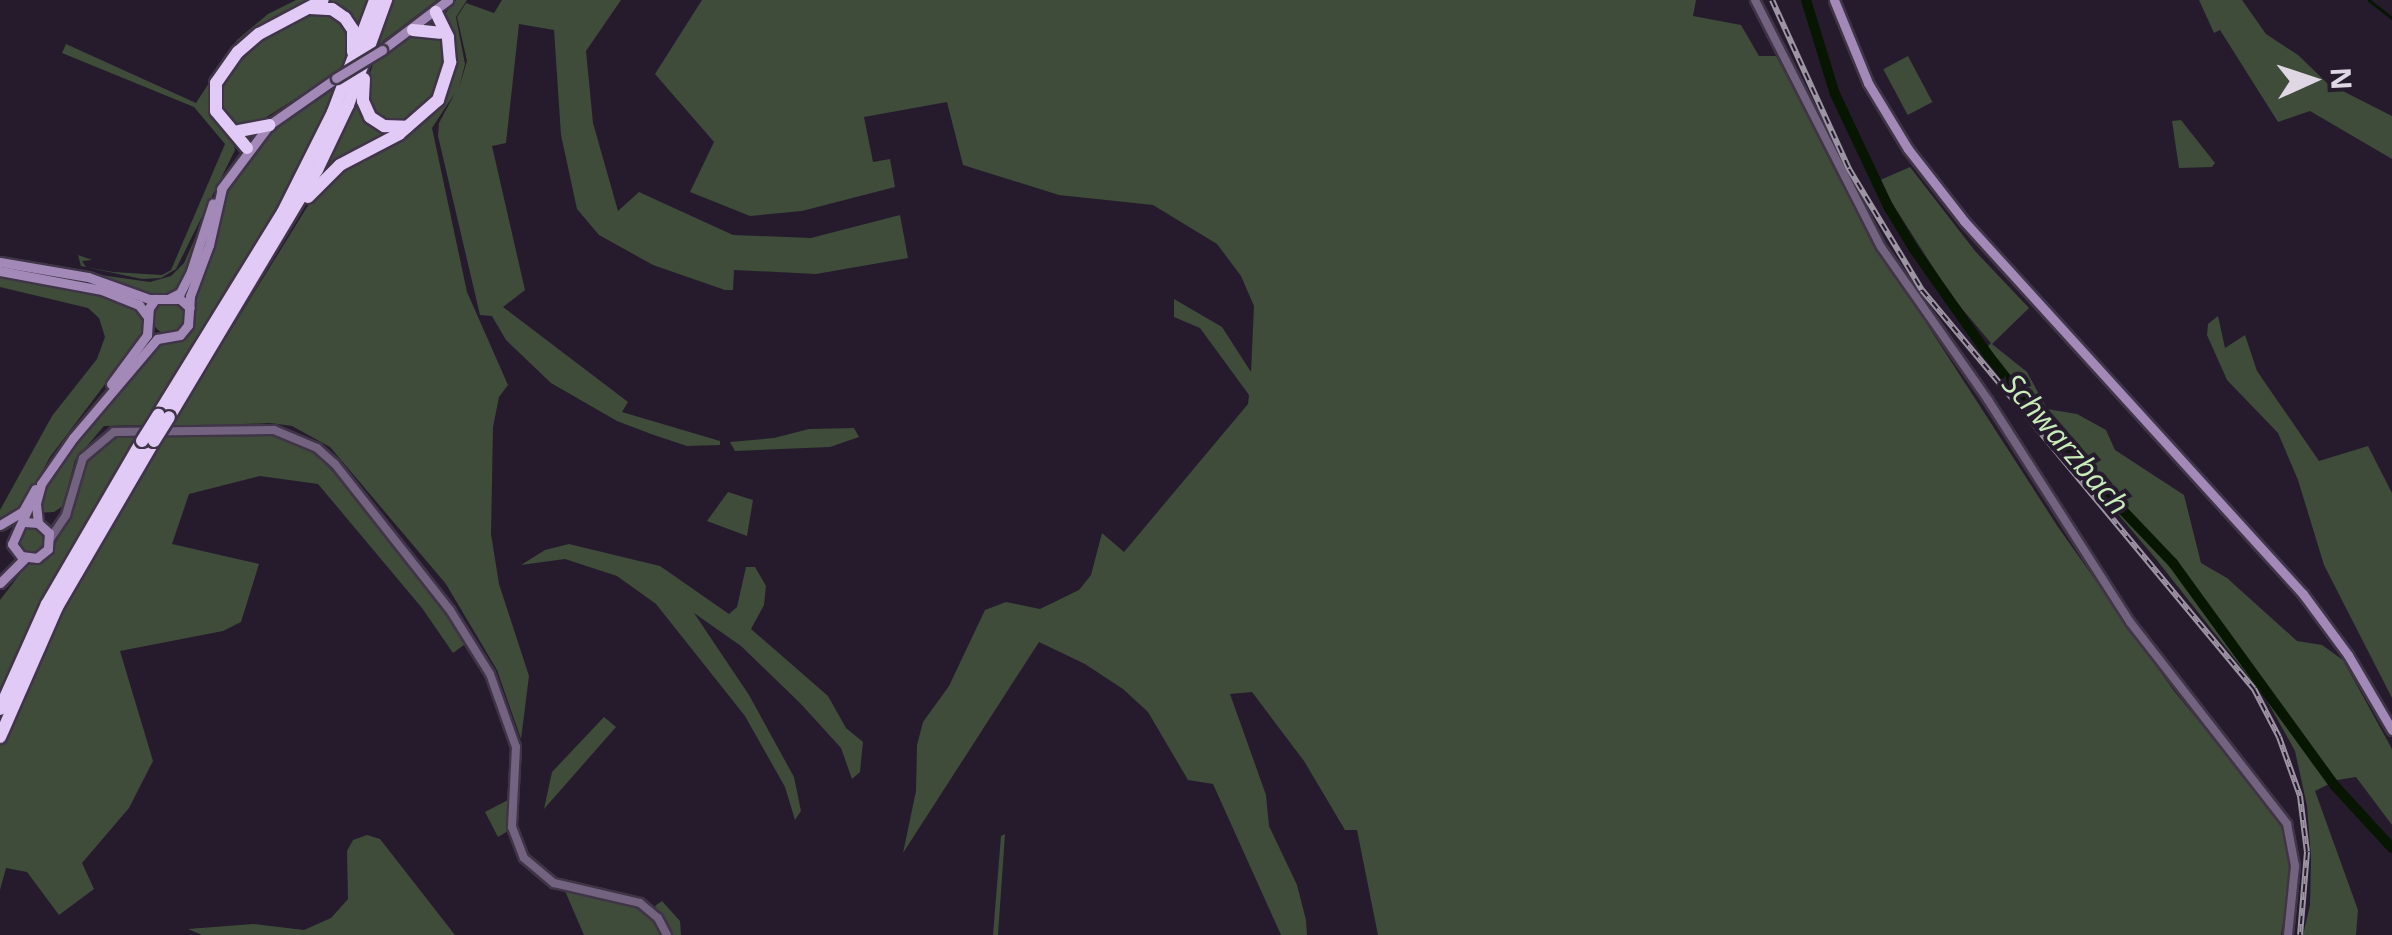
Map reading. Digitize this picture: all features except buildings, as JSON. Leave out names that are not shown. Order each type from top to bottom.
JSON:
[{"type":"highway","points":[[248,148],[222,120],[213,95],[225,68],[258,34],[323,0]]},
{"type":"highway","points":[[340,83],[375,0]]},
{"type":"highway","points":[[386,0],[376,51],[362,92],[367,112],[384,126],[411,126]]},
{"type":"highway","points":[[0,710],[48,604],[266,242],[354,51],[350,24],[332,9],[303,10]]},
{"type":"highway","points":[[291,218],[340,165],[411,126],[427,114],[444,90],[449,53],[446,30],[436,12]]},
{"type":"highway","points":[[436,12],[433,20],[449,53]]},
{"type":"highway","points":[[413,30],[440,33]]},
{"type":"highway","points":[[163,416],[291,218],[376,51]]},
{"type":"highway","points":[[222,120],[247,139],[248,148]]},
{"type":"highway","points":[[239,131],[269,125]]},
{"type":"highway","points":[[0,737],[57,607],[148,441]]},
{"type":"main road","points":[[170,298],[180,293],[191,270],[208,212],[248,148],[269,125],[340,83],[376,51],[413,30],[448,0]]},
{"type":"main road","points":[[1834,0],[1853,52],[1884,113],[1941,192],[2303,594],[2348,655],[2392,730]]},
{"type":"main road","points":[[0,581],[25,558],[43,556],[50,539],[36,503],[45,478],[92,412],[162,336],[184,331],[222,188]]},
{"type":"main road","points":[[0,262],[88,277],[155,299],[180,299],[190,308]]},
{"type":"main road","points":[[0,272],[102,290],[140,306],[162,336]]},
{"type":"main road","points":[[0,525],[20,514],[49,463],[144,340],[155,299]]},
{"type":"main road","points":[[0,581],[14,548],[13,534],[24,522],[33,492]]},
{"type":"main road","points":[[24,522],[41,524]]},
{"type":"main road","points":[[14,548],[25,558]]},
{"type":"street","points":[[1755,0],[1881,247],[2173,681],[2287,824],[2295,866],[2288,935]]},
{"type":"street","points":[[50,539],[70,503],[82,458],[104,436],[122,430],[197,434],[274,430],[317,448],[433,588],[490,674],[516,748],[512,827],[524,858],[554,883],[640,903],[658,918],[668,935]]},
{"type":"street","points":[[41,524],[57,521],[70,503]]},
{"type":"green space","points":[[296,0],[317,0],[284,15],[210,89],[210,107],[233,138],[235,150],[176,269],[161,278],[142,279],[81,266],[78,255],[92,260],[82,261],[86,267],[113,272],[162,275],[171,270],[225,144],[194,107],[62,53],[66,44],[196,103],[237,40],[268,14]]},
{"type":"green space","points":[[328,0],[370,0],[359,33],[327,6]]},
{"type":"green space","points":[[393,0],[437,0],[383,41],[378,58],[420,32],[439,37],[446,60],[439,91],[415,120],[388,125],[367,107],[365,89]]},
{"type":"green space","points":[[456,0],[467,0],[456,17],[465,64],[459,88],[467,61],[457,17],[466,3],[494,13],[502,0],[621,0],[586,51],[593,123],[618,211],[639,192],[733,235],[811,238],[900,215],[908,258],[816,274],[734,270],[733,290],[725,290],[653,265],[599,235],[577,209],[561,135],[554,30],[519,24],[506,143],[492,146],[525,290],[503,307],[628,402],[622,412],[720,441],[720,445],[687,446],[651,434],[617,421],[551,383],[506,340],[492,316],[480,315],[438,136],[439,123],[455,93],[432,128],[467,292],[508,385],[499,397],[493,427],[491,534],[499,584],[529,676],[521,739],[497,670],[446,584],[330,447],[292,426],[270,423],[171,427],[312,199],[333,174],[422,124],[441,104],[453,70],[445,14]]},
{"type":"green space","points":[[702,0],[1696,0],[1693,16],[1741,25],[1759,56],[1776,56],[1888,264],[2058,527],[2174,691],[2276,815],[2287,836],[2292,866],[2281,935],[1378,935],[1357,830],[1345,830],[1304,761],[1252,692],[1230,694],[1266,795],[1269,826],[1297,885],[1306,920],[1307,935],[1281,935],[1213,784],[1188,780],[1148,712],[1123,689],[1085,664],[1039,642],[903,853],[916,791],[917,745],[923,722],[949,686],[985,610],[1006,602],[1040,609],[1079,590],[1091,575],[1102,533],[1124,552],[1248,404],[1249,395],[1200,328],[1174,317],[1174,299],[1222,327],[1251,372],[1254,306],[1241,276],[1217,244],[1153,205],[1059,195],[963,165],[947,102],[864,117],[873,162],[890,159],[895,187],[802,211],[750,216],[690,192],[714,142],[655,74]]},
{"type":"green space","points":[[2199,0],[2242,0],[2266,34],[2298,55],[2327,83],[2392,116],[2392,159],[2310,111],[2278,122],[2220,30],[2214,33]]},
{"type":"green space","points":[[325,10],[346,21],[352,47],[330,105],[268,227],[152,415],[142,425],[104,426],[75,460],[63,506],[54,512],[37,513],[54,466],[113,396],[159,343],[188,335],[197,288],[234,176],[279,121],[333,86],[339,71],[254,125],[240,127],[219,111],[220,84],[254,42],[303,13]]},
{"type":"green space","points":[[1908,56],[1932,102],[1908,115],[1883,69]]},
{"type":"green space","points":[[359,93],[361,101],[395,130],[317,183]]},
{"type":"green space","points":[[2181,120],[2215,163],[2212,167],[2179,168],[2172,121]]},
{"type":"green space","points":[[1910,167],[1975,251],[2029,308],[1992,344],[2027,372],[2047,409],[2077,414],[2106,430],[2115,450],[2184,495],[2201,563],[2227,578],[2297,641],[2322,645],[2343,660],[2392,749],[2392,825],[2356,777],[2337,780],[2315,791],[2358,910],[2356,935],[2303,935],[2310,905],[2311,858],[2307,806],[2295,751],[2265,697],[2156,559],[1982,353],[1991,343],[1952,297],[1878,181]]},
{"type":"green space","points":[[205,216],[187,271],[172,293],[149,295],[100,275],[150,282],[171,276],[184,263]]},
{"type":"green space","points":[[0,278],[99,292],[139,309],[146,330],[50,457],[22,509],[0,520],[0,510],[52,416],[97,359],[105,337],[99,318],[88,308],[0,287]]},
{"type":"green space","points":[[169,300],[181,305],[186,317],[181,329],[169,334],[157,329],[152,317],[157,305]]},
{"type":"green space","points":[[2218,316],[2225,348],[2245,335],[2257,371],[2319,461],[2368,446],[2392,493],[2392,698],[2324,565],[2298,480],[2278,433],[2227,380],[2207,335],[2208,324]]},
{"type":"green space","points":[[854,428],[859,437],[830,447],[735,451],[730,442],[774,438],[809,429]]},
{"type":"green space","points":[[129,432],[137,434],[134,440],[161,441],[166,434],[275,435],[314,451],[359,501],[468,642],[453,653],[422,608],[318,484],[260,476],[189,494],[172,544],[259,564],[241,622],[223,631],[120,651],[153,761],[129,808],[82,863],[94,889],[59,915],[27,872],[6,868],[0,890],[0,600],[20,574],[22,562],[39,562],[49,555],[75,507],[86,459],[108,438]]},
{"type":"green space","points":[[728,492],[753,500],[747,536],[707,521]]},
{"type":"green space","points":[[31,526],[42,530],[46,541],[42,552],[31,556],[20,552],[16,541],[20,530]]},
{"type":"green space","points":[[569,544],[660,566],[729,614],[737,607],[746,567],[755,567],[766,586],[764,605],[751,629],[828,696],[846,728],[863,742],[860,772],[852,779],[841,748],[800,703],[741,646],[694,613],[749,695],[794,777],[801,811],[795,820],[785,787],[745,716],[656,604],[617,576],[565,559],[521,565],[545,550]]},
{"type":"green space","points":[[604,717],[616,727],[544,809],[552,772]]},
{"type":"green space","points":[[508,800],[508,831],[498,837],[485,812]]},
{"type":"green space","points":[[1005,834],[998,935],[993,935],[1001,836]]},
{"type":"green space","points":[[367,835],[380,839],[455,935],[202,935],[188,929],[253,924],[304,930],[331,918],[348,899],[347,851],[353,840]]},
{"type":"green space","points":[[565,891],[623,900],[654,919],[662,935],[584,935]]},
{"type":"green space","points":[[662,901],[680,921],[681,935],[673,935],[655,906]]},
{"type":"waterway","name":"Schwarzbach","points":[[1806,0],[1835,94],[1889,208],[1913,248],[1989,356],[2053,437],[2173,563],[2335,786],[2392,848]]},
{"type":"waterway","name":"Schwarzbach","points":[[2369,0],[2392,18]]},
{"type":"railway","points":[[1772,0],[1849,169],[1922,290],[2254,689],[2279,737],[2300,796],[2307,852],[2300,935]]}]
